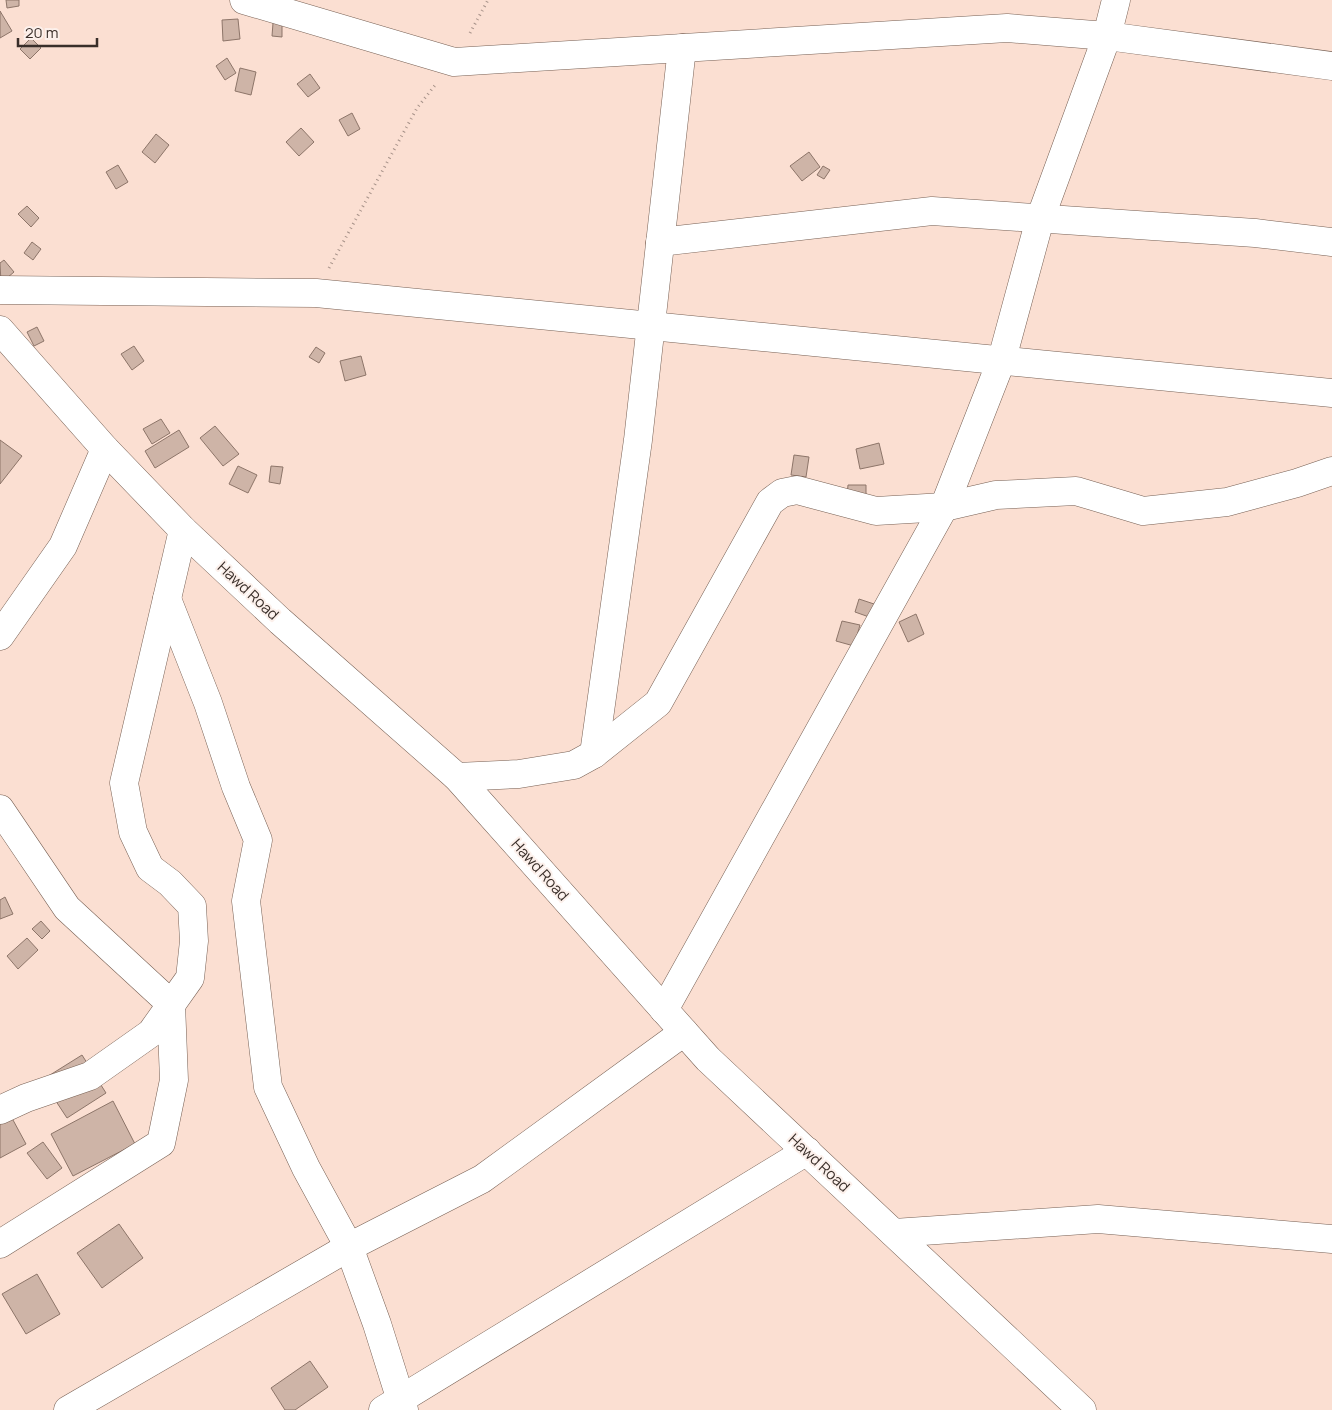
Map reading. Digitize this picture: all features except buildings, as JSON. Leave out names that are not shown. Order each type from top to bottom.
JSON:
[{"type":"street","points":[[244,0],[454,62],[1007,28],[1107,36],[1332,66]]},
{"type":"street","points":[[664,1010],[944,507],[1002,359],[1040,218],[1107,36],[1116,0]]},
{"type":"street","points":[[594,754],[638,440],[649,324],[682,48]]},
{"type":"street","points":[[660,242],[932,211],[1255,233],[1332,242]]},
{"type":"street","points":[[0,290],[316,293],[649,324],[1332,393]]},
{"type":"street","name":"Hawd Road","points":[[0,330],[105,449],[183,530],[280,621],[457,777],[708,1059],[1082,1410]]},
{"type":"street","points":[[0,636],[63,546],[105,449]]},
{"type":"street","points":[[457,777],[519,774],[574,765],[594,754],[658,704],[770,502],[782,493],[797,490],[876,510],[944,507],[996,494],[1076,490],[1143,511],[1227,502],[1297,483],[1332,471]]},
{"type":"street","points":[[0,1110],[26,1098],[90,1076],[151,1033],[190,978],[194,941],[192,906],[170,883],[150,868],[133,832],[124,783],[183,530]]},
{"type":"street","points":[[167,599],[208,703],[236,787],[258,840],[246,901],[268,1087],[306,1168],[349,1247],[377,1324],[395,1407],[807,1151]]},
{"type":"street","points":[[0,1244],[161,1143],[174,1080],[171,1004],[67,908],[4,823]]},
{"type":"street","points":[[68,1410],[349,1247],[482,1179],[684,1032]]},
{"type":"street","points":[[894,1233],[1098,1218],[1332,1239]]},
{"type":"path","points":[[316,293],[417,108],[454,62],[488,0]]}]
